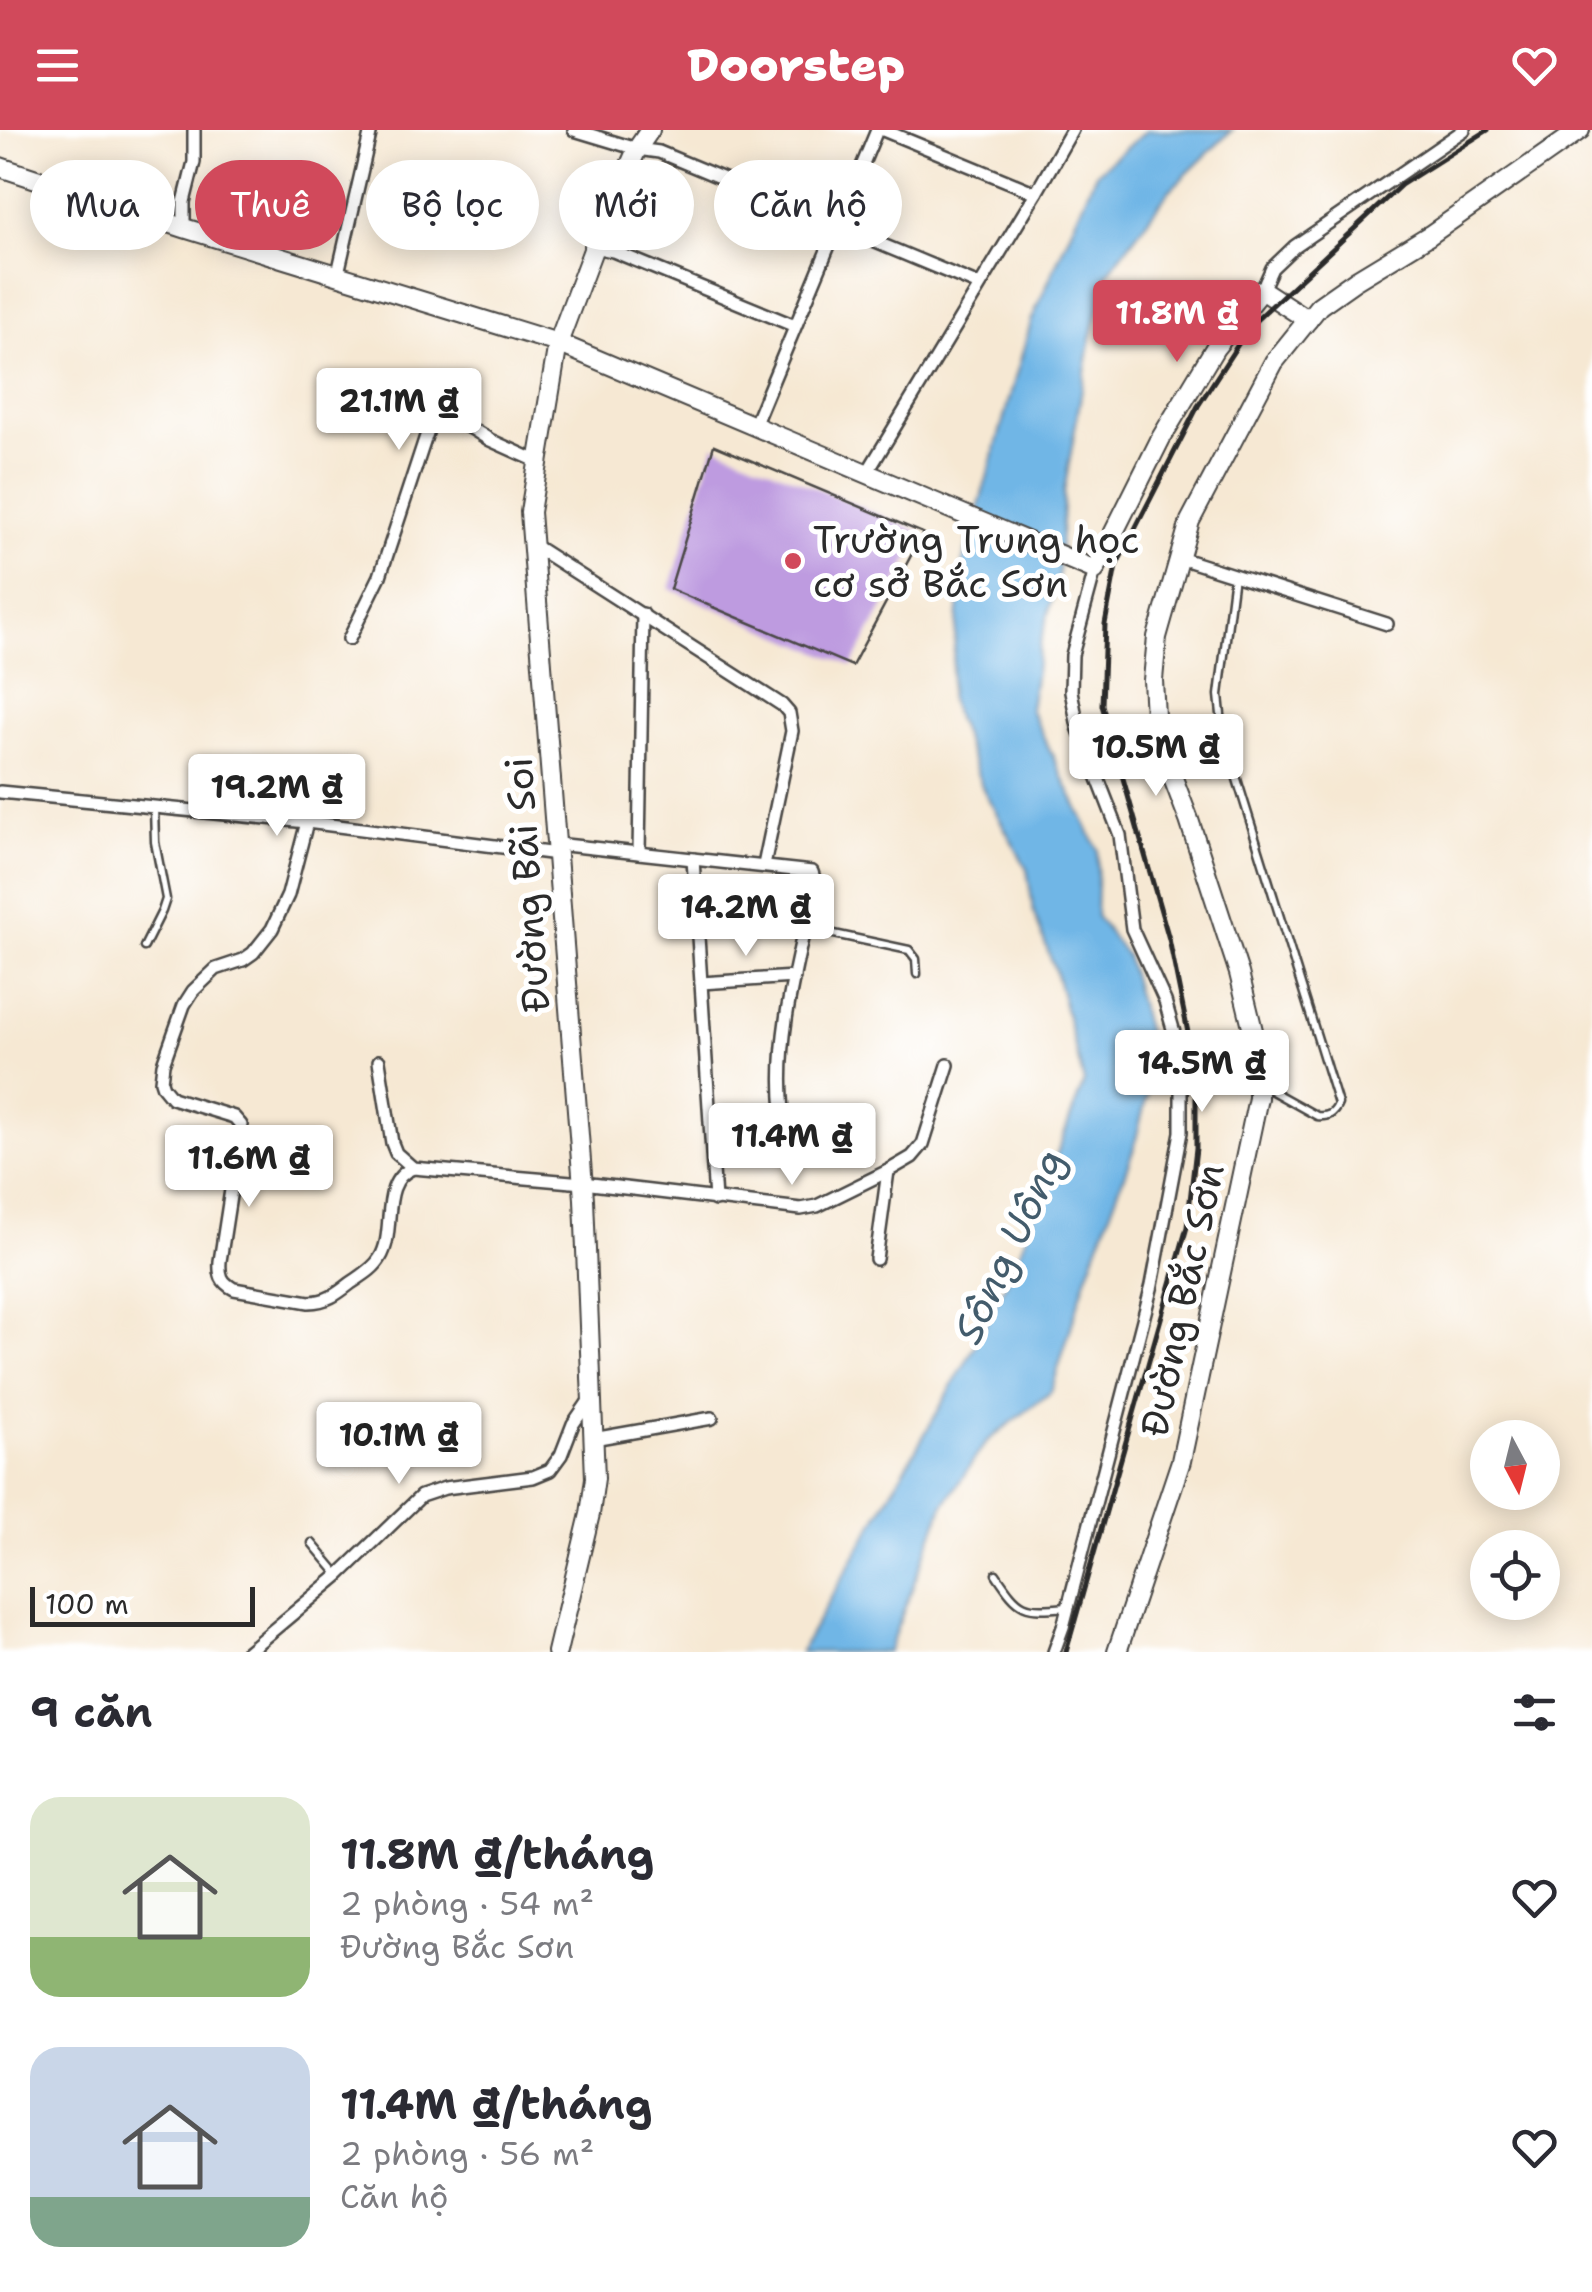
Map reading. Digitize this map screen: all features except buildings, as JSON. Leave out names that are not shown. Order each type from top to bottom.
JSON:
[{"type":"main road","name":"Đường Bãi Soi","points":[[633,160],[650,130]]},
{"type":"main road","name":"Đường Bắc Sơn","points":[[1118,1652],[1181,1461],[1258,1098],[1258,1051],[1239,973],[1163,752],[1155,716],[1156,637],[1190,521],[1274,362],[1319,306],[1430,235],[1580,130]]},
{"type":"main road","points":[[0,167],[558,343],[1089,568],[1215,348],[1262,290],[1308,320]]},
{"type":"main road","name":"Đường Bãi Soi","points":[[557,1652],[595,1478],[583,1183],[530,512],[558,343],[593,250]]},
{"type":"street","points":[[338,273],[371,130]]},
{"type":"street","points":[[574,130],[659,152],[714,175]]},
{"type":"street","points":[[866,160],[880,130],[1036,193]]},
{"type":"street","points":[[867,473],[1072,130]]},
{"type":"street","points":[[1262,290],[1272,268],[1295,246],[1464,130]]},
{"type":"street","points":[[184,228],[184,202],[194,162],[192,131]]},
{"type":"street","points":[[608,250],[794,326]]},
{"type":"street","points":[[754,426],[826,250]]},
{"type":"street","points":[[894,250],[979,285]]},
{"type":"street","points":[[349,639],[380,576],[430,424],[435,420],[458,424],[539,462]]},
{"type":"street","points":[[533,545],[789,713],[792,731],[764,865]]},
{"type":"street","points":[[1180,558],[1387,624]]},
{"type":"street","points":[[1054,1652],[1152,1285],[1181,1132],[1177,1043],[1165,1001],[1132,929],[1120,835],[1078,727],[1071,691],[1072,655],[1089,568]]},
{"type":"street","points":[[639,853],[643,614]]},
{"type":"street","points":[[0,792],[557,849],[808,870],[815,876],[780,1059],[782,1111]]},
{"type":"street","points":[[308,822],[288,895],[272,928],[253,953],[216,969],[194,990],[184,1005],[161,1073],[163,1087],[172,1098],[234,1117],[241,1125],[220,1260],[221,1278],[234,1289],[309,1302],[336,1295],[382,1256],[393,1188],[400,1175],[413,1168],[809,1208],[912,1157],[923,1144],[948,1064]]},
{"type":"street","points":[[692,859],[715,1200]]},
{"type":"street","points":[[701,983],[794,976]]},
{"type":"street","points":[[378,1060],[392,1143],[396,1153],[413,1168]]},
{"type":"street","points":[[876,1259],[888,1171]]},
{"type":"street","points":[[247,1652],[339,1575],[421,1496],[446,1488],[532,1478],[550,1470],[591,1398]]},
{"type":"street","points":[[593,1439],[712,1418]]},
{"type":"lane","points":[[1234,575],[1219,695],[1223,734],[1338,1104],[1335,1112],[1317,1116],[1258,1083]]},
{"type":"lane","points":[[144,947],[166,899],[155,842],[154,806]]},
{"type":"lane","points":[[805,927],[909,950],[916,959],[918,974]]},
{"type":"lane","points":[[312,1543],[339,1575]]},
{"type":"lane","points":[[996,1574],[1020,1605],[1042,1609],[1068,1607]]},
{"type":"water","name":"Sông Uông","points":[[1147,130],[1232,130],[1169,191],[1108,273],[1090,343],[1064,492],[1058,577],[1040,644],[1030,709],[1098,850],[1096,916],[1126,955],[1155,1063],[1133,1151],[1087,1275],[1051,1392],[986,1442],[943,1506],[888,1652],[800,1652],[974,1348],[1015,1265],[1084,1082],[1055,970],[1034,914],[1027,869],[983,789],[949,699],[963,562],[1032,319],[1096,173]]},
{"type":"railway","points":[[1066,1652],[1187,1227],[1196,1148],[1196,1072],[1169,939],[1102,705],[1105,624],[1116,566],[1198,406],[1250,326],[1401,185],[1488,130]]},
{"type":"place","name":"Trường Trung học cơ sở Bắc Sơn","points":[[793,561]]}]
